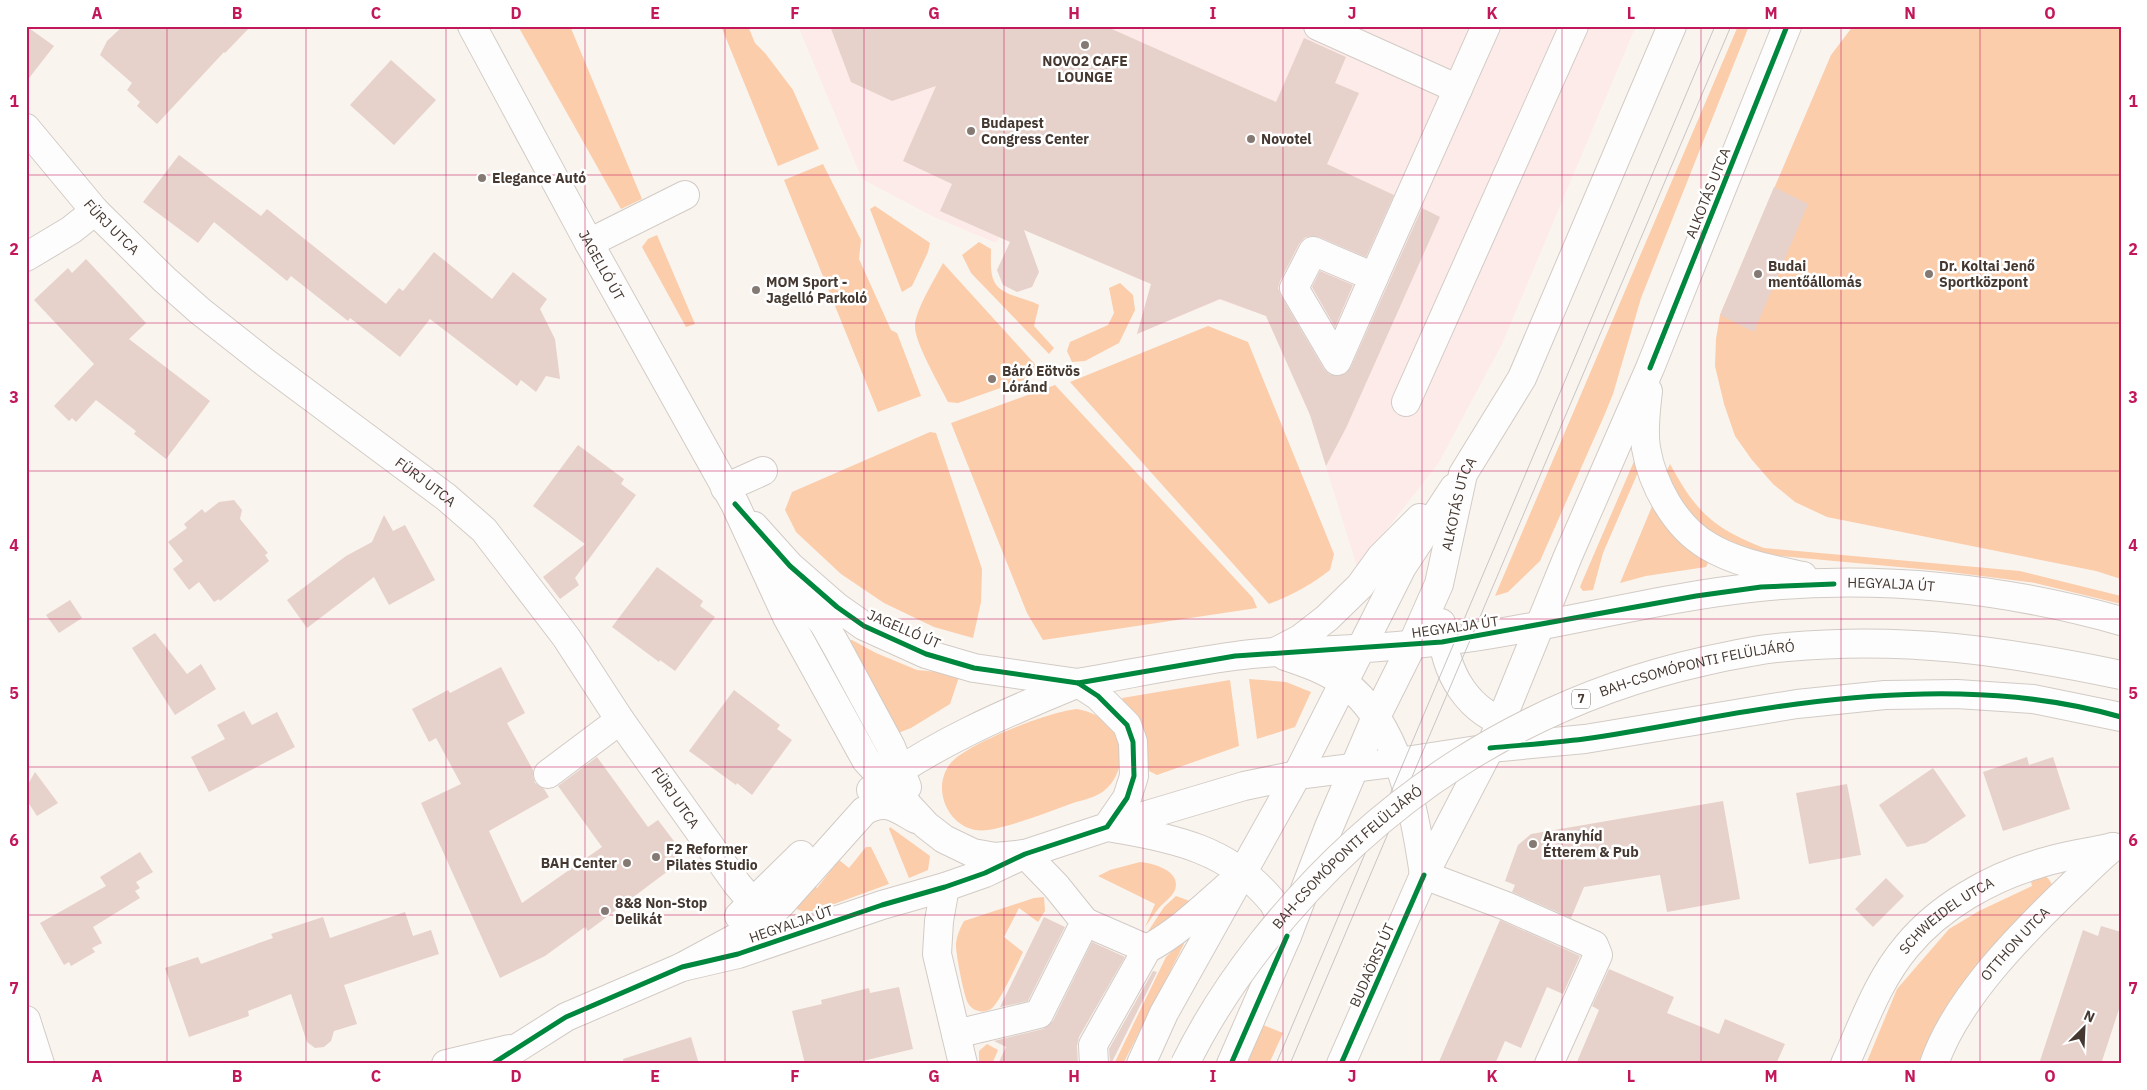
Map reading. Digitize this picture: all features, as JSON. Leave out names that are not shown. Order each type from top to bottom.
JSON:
[{"type":"main road","name":"JAGELLÓ ÚT","points":[[472,26],[589,243],[730,496],[787,617],[866,760],[892,775],[911,799],[926,825],[944,839],[973,853],[995,857],[1025,854]]},
{"type":"main road","points":[[1318,26],[1458,89]]},
{"type":"main road","points":[[1374,277],[1486,26]]},
{"type":"main road","points":[[1406,402],[1574,26]]},
{"type":"main road","name":"ALKOTÁS UTCA","points":[[1354,768],[1439,584],[1463,474],[1522,378],[1672,26]]},
{"type":"main road","name":"ALKOTÁS UTCA","points":[[1490,748],[1540,624],[1650,368],[1787,26]]},
{"type":"main road","name":"FÜRJ UTCA","points":[[26,128],[95,211],[200,312],[269,366],[446,497],[484,530],[566,637],[620,720],[732,877],[753,903]]},
{"type":"main road","points":[[589,243],[685,195]]},
{"type":"main road","points":[[26,257],[71,230],[95,211]]},
{"type":"main road","points":[[1650,368],[1645,421],[1646,448],[1653,475],[1669,507],[1684,526],[1708,546],[1747,562],[1834,584]]},
{"type":"main road","points":[[730,496],[763,471]]},
{"type":"main road","points":[[1141,1064],[1164,1013],[1297,774],[1402,567],[1463,474]]},
{"type":"main road","points":[[1275,652],[1300,639],[1327,618],[1360,586],[1381,557],[1463,474]]},
{"type":"main road","name":"JAGELLÓ ÚT","points":[[730,496],[790,566],[837,607],[864,626],[926,654],[974,668],[1078,683]]},
{"type":"main road","points":[[1439,584],[1442,642],[1454,678],[1465,695],[1483,712],[1500,723],[1584,739]]},
{"type":"main road","name":"HEGYALJA ÚT","points":[[682,967],[753,903],[856,800],[927,753],[990,721],[1078,683],[1235,656],[1442,642],[1696,596],[1761,587],[1890,584],[2007,596],[2068,606],[2121,621]]},
{"type":"main road","name":"BAH-CSOMÓPONTI FELÜLJÁRÓ","points":[[1186,1064],[1209,1021],[1251,957],[1299,899],[1354,842],[1390,812],[1454,764],[1562,706],[1669,670],[1726,657],[1784,647],[1842,643],[1909,643],[1986,650],[2121,675]]},
{"type":"main road","points":[[1275,652],[1314,666],[1344,683],[1376,717],[1399,762],[1412,808],[1424,875],[1506,906],[1594,946],[1598,955],[1549,1064]]},
{"type":"main road","points":[[1078,683],[1098,696],[1127,725],[1133,742],[1134,776],[1127,798],[1107,827],[1150,834],[1194,846],[1242,873],[1273,902],[1287,936]]},
{"type":"main road","name":"HEGYALJA ÚT","points":[[682,967],[738,954],[882,905],[945,888],[985,873],[1025,854],[1107,827],[1244,786],[1297,774],[1399,762],[1490,748],[1584,739],[1797,704],[1885,695],[1957,694],[2033,699],[2121,717]]},
{"type":"main road","points":[[548,774],[620,720]]},
{"type":"main road","name":"BUDAÖRSI ÚT","points":[[1341,1064],[1424,875],[1490,748]]},
{"type":"main road","points":[[1231,1064],[1287,936],[1354,768]]},
{"type":"main road","name":"HEGYALJA ÚT","points":[[492,1064],[566,1017],[682,967],[756,927],[780,905],[864,811],[876,804],[888,805],[898,809],[926,825]]},
{"type":"main road","name":"SCHWEIDEL UTCA","points":[[1845,1064],[1883,981],[1907,946],[1943,911],[1991,882],[2037,864],[2116,845]]},
{"type":"main road","name":"OTTHON UTCA","points":[[1934,1064],[1956,1019],[1986,976],[2032,925],[2116,845]]},
{"type":"main road","points":[[1025,854],[1056,886],[1086,922],[1146,949]]},
{"type":"main road","points":[[1094,1064],[1093,1045],[1146,949],[1161,941],[1186,922],[1242,873]]},
{"type":"main road","points":[[945,888],[938,921],[937,954],[964,1064]]},
{"type":"main road","points":[[956,1034],[1039,1014],[1086,922]]},
{"type":"main road","points":[[26,1020],[40,1064]]},
{"type":"main road","points":[[446,1064],[515,1048]]},
{"type":"shaded area","points":[[518,26],[570,26],[642,199],[621,209]]},
{"type":"shaded area","points":[[721,26],[748,26],[755,43],[793,90],[819,149],[778,166]]},
{"type":"shaded area","points":[[798,26],[1636,26],[1502,344],[1438,464],[1357,567],[1310,415],[1266,316],[1219,300],[1137,334],[1151,284],[1008,223],[996,243],[932,216],[862,179]]},
{"type":"shaded area","points":[[1738,26],[1749,26],[1641,298],[1613,394],[1604,416],[1540,561],[1508,592],[1495,596]]},
{"type":"shaded area","name":"Dr. Koltai Jenő Sportközpont","points":[[1853,26],[2121,26],[2121,579],[2096,571],[1827,517],[1795,502],[1773,484],[1752,460],[1735,436],[1724,404],[1715,366],[1716,339],[1720,315],[1831,55]]},
{"type":"shaded area","points":[[823,164],[861,240],[859,259],[891,330],[897,333],[921,396],[878,412],[784,180]]},
{"type":"shaded area","points":[[875,206],[930,243],[928,252],[912,286],[902,292],[870,209]]},
{"type":"shaded area","points":[[657,235],[695,324],[686,327],[642,247],[648,239]]},
{"type":"shaded area","points":[[979,242],[991,249],[992,274],[997,286],[1007,293],[1039,305],[1034,326],[1054,348],[1049,354],[971,273],[962,255]]},
{"type":"shaded area","points":[[943,263],[1043,373],[958,403],[948,402],[923,354],[915,327],[918,313]]},
{"type":"shaded area","points":[[1120,283],[1133,295],[1135,310],[1119,343],[1085,361],[1072,362],[1067,351],[1070,342],[1108,325],[1114,313],[1109,288]]},
{"type":"shaded area","points":[[1208,326],[1248,342],[1334,554],[1330,570],[1301,589],[1269,604],[1070,382]]},
{"type":"shaded area","points":[[1055,385],[1253,598],[1257,608],[1043,640],[1027,613],[951,423]]},
{"type":"shaded area","points":[[930,432],[936,433],[982,569],[981,602],[973,638],[934,627],[884,603],[841,574],[796,532],[785,510],[792,492]]},
{"type":"shaded area","points":[[1635,459],[1639,470],[1603,553],[1593,590],[1583,591],[1580,587]]},
{"type":"shaded area","points":[[1670,464],[1688,495],[1708,516],[1731,533],[1764,548],[2020,571],[2121,596],[2121,604],[2035,583],[1942,571],[1759,554],[1729,544],[1701,524],[1682,505],[1665,474]]},
{"type":"shaded area","points":[[1653,504],[1708,563],[1706,567],[1646,576],[1620,583]]},
{"type":"shaded area","points":[[852,640],[876,653],[917,670],[960,674],[950,704],[911,728],[893,735],[847,641]]},
{"type":"shaded area","points":[[1249,679],[1286,682],[1311,692],[1295,727],[1257,739]]},
{"type":"shaded area","points":[[1230,680],[1239,746],[1157,775],[1149,771],[1122,698]]},
{"type":"shaded area","points":[[1077,709],[1090,712],[1101,718],[1111,727],[1118,739],[1121,759],[1114,779],[1105,790],[1090,798],[1007,826],[975,830],[956,820],[950,813],[942,793],[942,783],[950,764],[959,756],[990,738],[1029,722]]},
{"type":"shaded area","points":[[890,827],[930,856],[928,870],[909,878],[889,829]]},
{"type":"shaded area","points":[[866,847],[871,847],[889,884],[815,911],[802,911],[794,908],[814,885],[817,888],[839,860],[849,868]]},
{"type":"shaded area","points":[[1140,862],[1165,869],[1174,878],[1176,883],[1174,893],[1159,908],[1145,927],[1155,904],[1098,876],[1110,870]]},
{"type":"shaded area","points":[[2039,874],[2048,878],[2053,887],[1990,950],[1962,985],[1937,1022],[1918,1064],[1866,1064],[1897,989],[1949,929],[1979,911],[2032,886],[2030,877]]},
{"type":"shaded area","points":[[1176,896],[1190,901],[1181,914],[1151,935],[1147,933],[1164,907]]},
{"type":"shaded area","points":[[1044,897],[1045,911],[1038,922],[1019,908],[1004,937],[1023,952],[999,1000],[988,1011],[975,1010],[968,1003],[964,992],[956,948],[958,934],[964,921],[1034,898]]},
{"type":"shaded area","points":[[1182,942],[1184,944],[1123,1064],[1114,1064],[1166,957]]},
{"type":"shaded area","points":[[1263,1025],[1283,1033],[1269,1064],[1247,1064]]},
{"type":"shaded area","points":[[987,1044],[998,1050],[992,1064],[979,1064],[979,1051]]},
{"type":"building","points":[[26,26],[54,46],[26,82]]},
{"type":"building","points":[[123,26],[251,26],[157,124],[137,106],[140,102],[127,90],[132,83],[100,55],[107,41]]},
{"type":"building","points":[[830,26],[1105,26],[1276,102],[1304,38],[1346,57],[1335,83],[1359,93],[1327,164],[1394,195],[1366,257],[1319,237],[1311,236],[1304,238],[1299,244],[1278,288],[1324,369],[1329,374],[1338,376],[1346,373],[1351,367],[1422,208],[1440,217],[1346,428],[1326,466],[1310,415],[1266,316],[1220,299],[1137,334],[1151,284],[1024,230],[1039,272],[1032,287],[1017,292],[1003,285],[997,270],[1010,242],[940,211],[952,184],[903,161],[936,86],[892,101],[851,82]]},
{"type":"building","points":[[391,60],[436,100],[394,145],[350,105]]},
{"type":"building","points":[[179,155],[261,216],[267,209],[386,304],[399,288],[403,291],[434,252],[492,299],[513,272],[547,299],[540,309],[555,339],[560,379],[546,376],[536,392],[521,380],[517,386],[430,319],[400,357],[350,318],[348,321],[291,276],[287,281],[214,222],[198,243],[143,202]]},
{"type":"building","name":"Budai mentőállomás","points":[[1774,187],[1808,204],[1754,332],[1720,315]]},
{"type":"building","points":[[86,259],[146,323],[129,339],[210,401],[166,459],[134,434],[136,431],[96,400],[76,422],[72,418],[69,421],[54,406],[94,364],[34,300],[68,268],[72,273]]},
{"type":"building","points":[[1320,271],[1353,285],[1335,327],[1312,287]]},
{"type":"building","points":[[578,445],[624,479],[621,484],[636,495],[575,578],[579,585],[560,599],[543,577],[585,544],[533,506]]},
{"type":"building","points":[[234,500],[242,510],[240,519],[268,553],[265,555],[269,561],[220,601],[219,599],[214,602],[199,582],[189,590],[173,569],[183,561],[168,542],[187,528],[184,524],[202,509],[205,513],[219,502]]},
{"type":"building","points":[[384,515],[393,531],[405,525],[435,580],[389,605],[374,577],[307,628],[287,600],[346,556],[372,542]]},
{"type":"building","points":[[657,567],[703,601],[700,606],[715,617],[675,671],[660,660],[659,662],[612,627]]},
{"type":"building","points":[[70,600],[82,618],[59,633],[46,615]]},
{"type":"building","points":[[155,633],[187,674],[201,664],[216,689],[175,715],[132,648]]},
{"type":"building","name":"BAH Center","points":[[501,667],[525,713],[507,723],[533,770],[535,783],[544,789],[549,797],[489,831],[522,903],[602,847],[558,786],[597,757],[648,827],[658,820],[683,853],[672,861],[676,865],[588,931],[585,927],[545,956],[500,978],[421,803],[461,784],[436,738],[429,742],[412,709],[448,690],[450,693]]},
{"type":"building","points":[[734,690],[780,725],[777,729],[792,740],[752,795],[689,751]]},
{"type":"building","points":[[244,711],[252,725],[277,712],[295,747],[209,792],[191,757],[225,739],[217,725]]},
{"type":"building","points":[[2027,757],[2029,765],[2053,757],[2070,809],[2003,831],[1983,772]]},
{"type":"building","points":[[1933,768],[1966,816],[1926,843],[1907,847],[1879,805]]},
{"type":"building","points":[[35,772],[58,803],[37,816],[26,799],[26,788]]},
{"type":"building","points":[[1847,784],[1861,855],[1809,864],[1796,793]]},
{"type":"building","points":[[1723,801],[1740,899],[1667,912],[1660,875],[1584,887],[1571,918],[1512,892],[1515,885],[1505,881],[1518,845],[1531,834]]},
{"type":"building","points":[[140,852],[153,872],[136,882],[140,888],[135,891],[140,898],[93,927],[102,943],[92,948],[95,952],[71,966],[69,962],[64,965],[40,923],[106,886],[100,877]]},
{"type":"building","points":[[1886,878],[1904,896],[1873,927],[1855,909]]},
{"type":"building","points":[[405,912],[413,936],[431,930],[439,954],[344,985],[357,1024],[334,1031],[331,1041],[324,1047],[315,1048],[307,1042],[291,994],[248,1011],[249,1016],[189,1037],[165,968],[198,957],[201,964],[273,938],[271,934],[323,917],[330,938]]},
{"type":"building","points":[[1044,917],[1065,927],[1028,1001],[1000,1007]]},
{"type":"building","points":[[1500,920],[1580,956],[1563,994],[1547,987],[1521,1048],[1505,1041],[1495,1064],[1438,1064]]},
{"type":"building","points":[[2101,926],[2121,932],[2121,1003],[2101,1064],[2039,1064],[2083,930],[2098,936]]},
{"type":"building","points":[[1092,942],[1125,957],[1079,1037],[1077,1046],[1078,1064],[998,1064],[1006,1047],[994,1041],[1043,1029],[1053,1021]]},
{"type":"building","points":[[1609,969],[1674,997],[1667,1013],[1719,1034],[1725,1019],[1785,1044],[1776,1064],[1576,1064],[1599,1010],[1592,1006]]},
{"type":"building","points":[[1153,971],[1157,972],[1110,1064],[1109,1049]]},
{"type":"building","points":[[899,987],[913,1049],[850,1064],[805,1064],[792,1011],[822,1004],[821,1000],[869,988],[870,993]]},
{"type":"building","points":[[691,1037],[699,1064],[624,1064],[623,1059]]},
{"type":"tram line","points":[[1276,1064],[1715,26]]},
{"type":"tram line","points":[[1290,1064],[1731,26]]},
{"type":"cycle path","points":[[1650,368],[1787,26]]},
{"type":"cycle path","points":[[735,504],[790,566],[837,607],[864,626],[926,654],[974,668],[1078,683],[1235,656],[1442,642],[1696,596],[1761,587],[1834,584]]},
{"type":"cycle path","points":[[492,1064],[566,1017],[682,967],[738,954],[882,905],[945,887],[985,873],[1025,854],[1107,827],[1127,798],[1134,776],[1133,742],[1127,725],[1098,696],[1078,683]]},
{"type":"cycle path","points":[[1490,748],[1584,739],[1770,708],[1837,699],[1878,696],[1919,694],[2001,696],[2042,700],[2082,707],[2121,717]]},
{"type":"cycle path","points":[[1341,1064],[1424,875]]},
{"type":"cycle path","points":[[1231,1064],[1287,936]]},
{"type":"place","name":"NOVO2 CAFE LOUNGE","points":[[1085,45]]},
{"type":"place","name":"Budapest Congress Center","points":[[971,131]]},
{"type":"place","name":"Novotel","points":[[1251,139]]},
{"type":"place","name":"Elegance Autó","points":[[482,178]]},
{"type":"place","name":"Budai mentőállomás","points":[[1758,274]]},
{"type":"place","name":"Dr. Koltai Jenő Sportközpont","points":[[1929,274]]},
{"type":"place","name":"MOM Sport - Jagelló Parkoló","points":[[756,290]]},
{"type":"place","name":"Báró Eötvös Lóránd","points":[[992,379]]},
{"type":"place","name":"Aranyhíd Étterem & Pub","points":[[1533,844]]},
{"type":"place","name":"F2 Reformer Pilates Studio","points":[[656,857]]},
{"type":"place","name":"BAH Center","points":[[627,863]]},
{"type":"place","name":"8&8 Non-Stop Delikát","points":[[605,911]]}]
